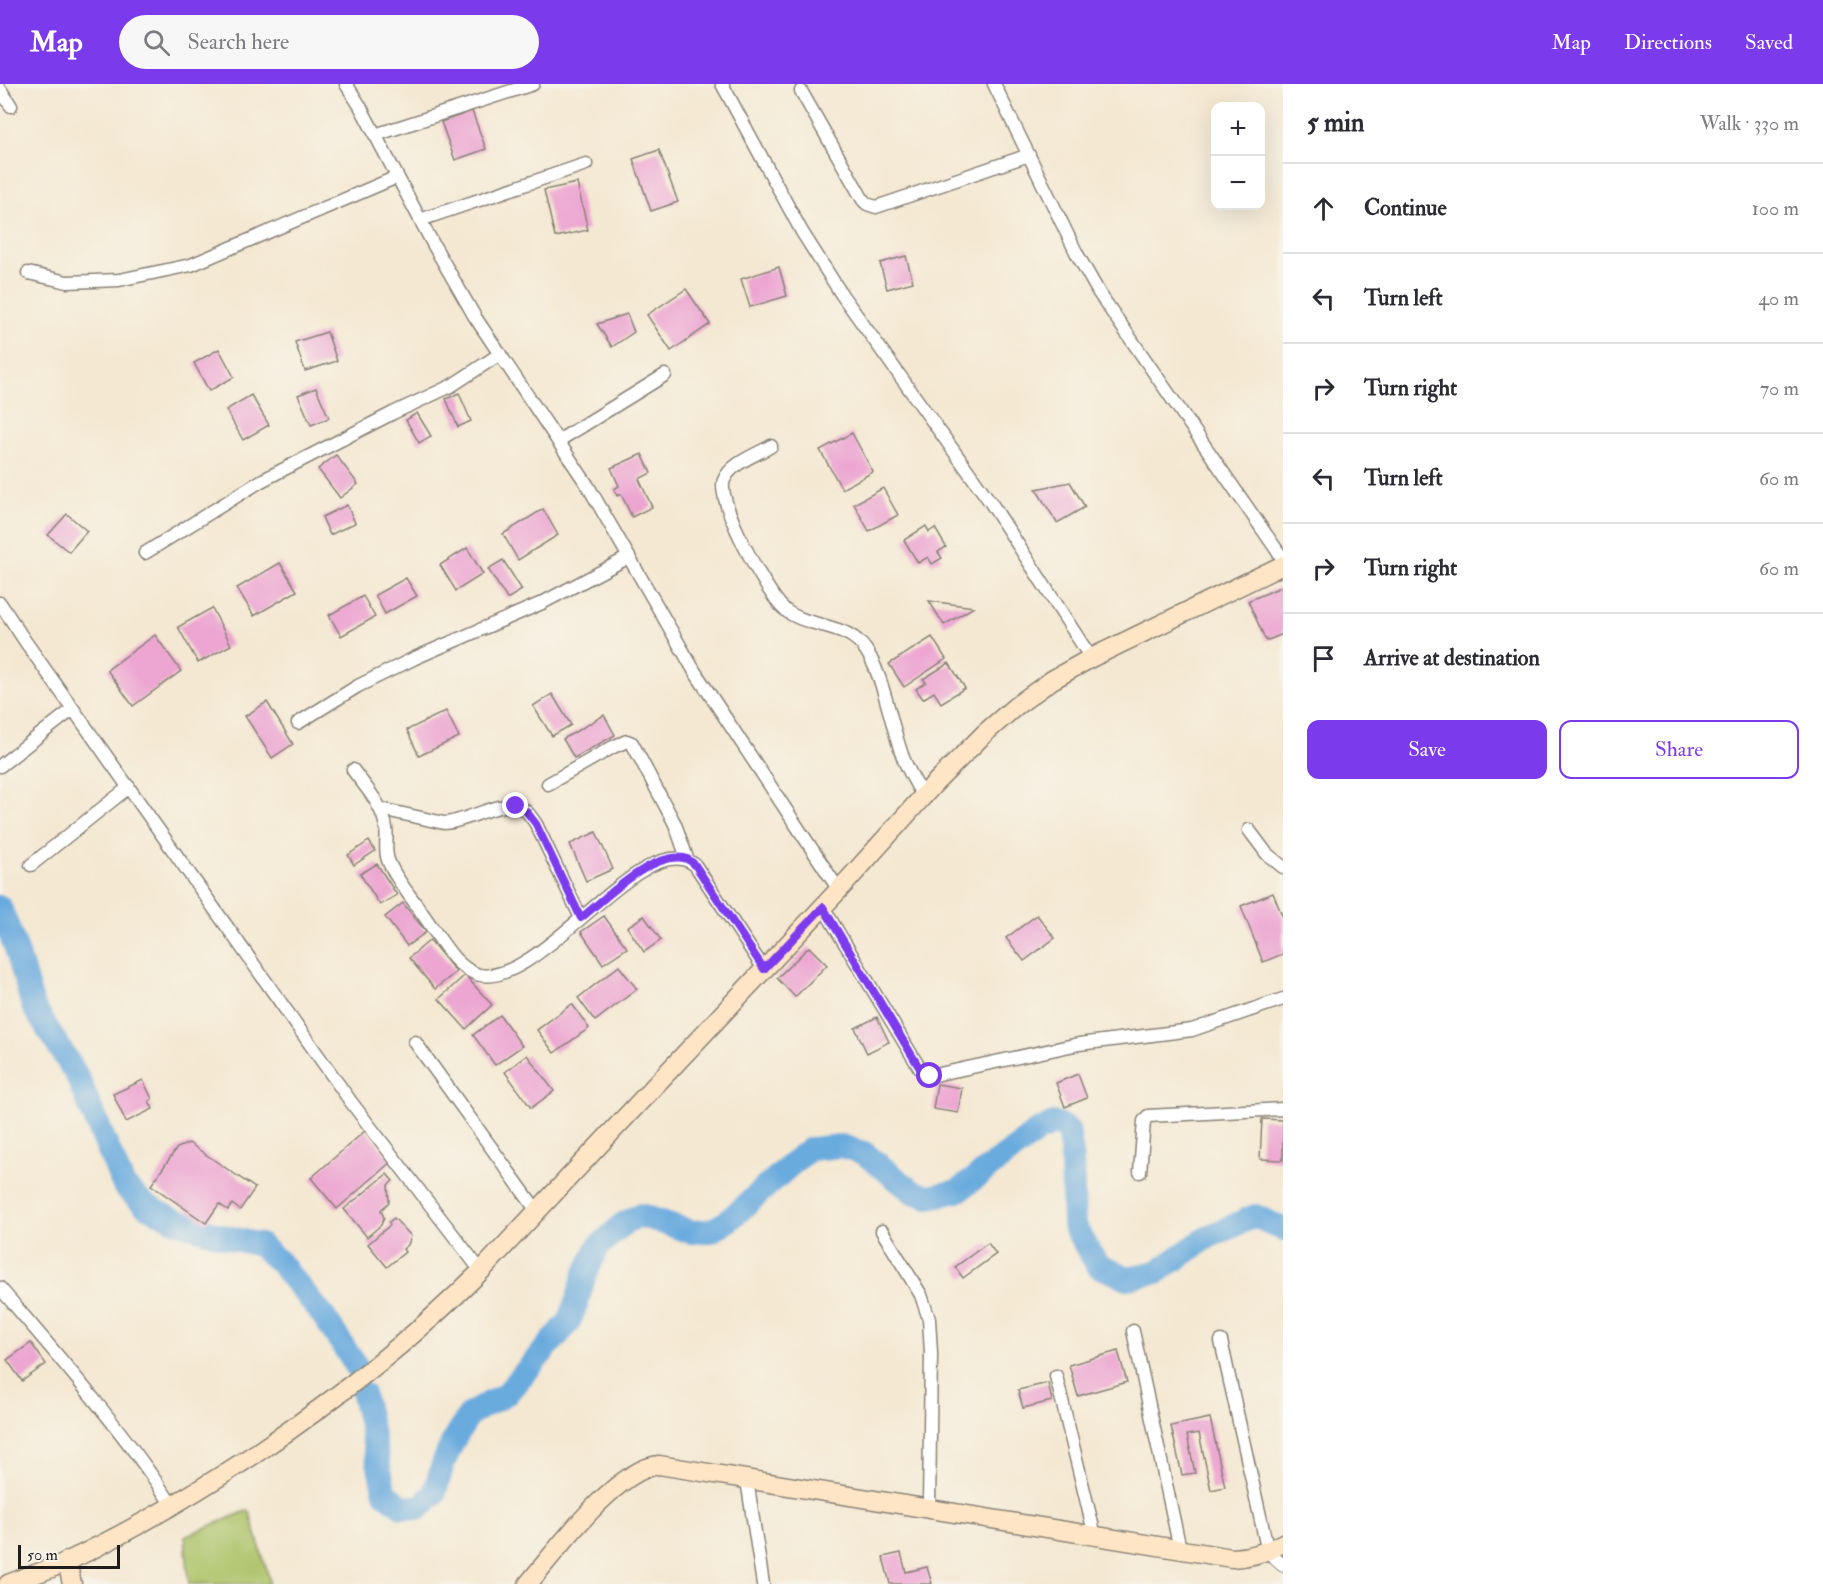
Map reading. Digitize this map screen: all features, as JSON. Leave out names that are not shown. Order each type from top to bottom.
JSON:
[{"type":"main road","points":[[8,1584],[67,1562],[172,1507],[320,1410],[385,1360],[446,1306],[481,1271],[839,890],[922,796],[985,733],[1016,706],[1052,680],[1091,658],[1283,565]]},
{"type":"main road","points":[[528,1584],[595,1506],[640,1471],[650,1466],[928,1508],[1232,1558],[1250,1557],[1275,1548]]},
{"type":"main road","points":[[67,1562],[72,1584]]},
{"type":"street","points":[[346,84],[475,317],[588,486],[695,672],[839,890]]},
{"type":"street","points":[[375,135],[533,84]]},
{"type":"street","points":[[722,84],[802,232],[842,295],[991,504],[1091,658]]},
{"type":"street","points":[[994,84],[1077,254],[1099,293],[1283,559]]},
{"type":"street","points":[[0,89],[11,106]]},
{"type":"street","points":[[801,91],[863,200],[872,207],[1029,155]]},
{"type":"street","points":[[420,220],[586,164]]},
{"type":"street","points":[[28,273],[67,282],[119,280],[191,265],[397,177]]},
{"type":"street","points":[[145,553],[261,481],[393,412],[451,386],[500,354]]},
{"type":"street","points":[[558,441],[665,375]]},
{"type":"street","points":[[771,446],[731,469],[723,481],[723,495],[752,563],[771,594],[784,609],[796,617],[849,634],[861,643],[867,652],[885,697],[904,760],[922,796]]},
{"type":"street","points":[[298,723],[358,686],[415,657],[542,603],[629,557]]},
{"type":"street","points":[[0,603],[351,1101],[481,1271]]},
{"type":"street","points":[[0,766],[73,709]]},
{"type":"street","points":[[548,784],[613,747],[627,741],[632,743],[675,824],[687,858],[695,865],[764,969]]},
{"type":"street","points":[[353,770],[381,809],[387,831],[385,845],[387,859],[396,875],[454,959],[479,975],[494,976],[518,966],[554,942],[646,868],[669,858],[687,858]]},
{"type":"street","points":[[31,865],[129,787]]},
{"type":"street","points":[[381,809],[444,823],[454,823],[505,805],[516,806],[526,811],[536,824],[581,918]]},
{"type":"street","points":[[1249,830],[1267,854],[1283,867]]},
{"type":"street","points":[[823,907],[919,1067],[924,1074],[930,1076],[1079,1044],[1192,1030],[1283,999]]},
{"type":"street","points":[[415,1042],[537,1211]]},
{"type":"street","points":[[1140,1172],[1144,1121],[1148,1116],[1283,1109]]},
{"type":"street","points":[[882,1231],[921,1295],[929,1319],[931,1353],[928,1508]]},
{"type":"street","points":[[0,1288],[134,1453],[172,1507]]},
{"type":"street","points":[[1133,1331],[1180,1549]]},
{"type":"street","points":[[1221,1341],[1275,1548],[1283,1565]]},
{"type":"street","points":[[1056,1376],[1095,1536]]},
{"type":"street","points":[[747,1480],[764,1584]]},
{"type":"green space","points":[[249,1510],[269,1584],[189,1584],[185,1536]]},
{"type":"building","points":[[472,111],[486,149],[455,160],[441,122]]},
{"type":"building","points":[[659,150],[678,202],[651,211],[633,159]]},
{"type":"building","points":[[577,183],[588,230],[555,237],[544,190]]},
{"type":"building","points":[[906,256],[913,282],[887,289],[880,263]]},
{"type":"building","points":[[779,267],[787,296],[750,307],[741,279]]},
{"type":"building","points":[[686,289],[710,324],[671,351],[647,315]]},
{"type":"building","points":[[627,314],[634,332],[612,347],[597,324]]},
{"type":"building","points":[[327,332],[337,361],[305,371],[295,342]]},
{"type":"building","points":[[219,349],[234,377],[209,391],[194,363]]},
{"type":"building","points":[[316,388],[329,418],[311,425],[298,395]]},
{"type":"building","points":[[459,393],[471,421],[458,427],[446,399]]},
{"type":"building","points":[[251,395],[269,425],[243,440],[226,410]]},
{"type":"building","points":[[417,413],[431,436],[419,443],[406,420]]},
{"type":"building","points":[[852,433],[873,472],[842,489],[820,450]]},
{"type":"building","points":[[642,454],[651,473],[639,479],[652,507],[632,517],[621,494],[617,496],[614,489],[619,486],[611,468]]},
{"type":"building","points":[[336,455],[358,484],[340,498],[318,469]]},
{"type":"building","points":[[1070,482],[1085,507],[1057,523],[1036,489]]},
{"type":"building","points":[[883,488],[898,515],[869,531],[854,504]]},
{"type":"building","points":[[347,505],[355,523],[330,535],[322,517]]},
{"type":"building","points":[[543,509],[558,535],[518,560],[503,534]]},
{"type":"building","points":[[67,514],[87,531],[69,552],[48,535]]},
{"type":"building","points":[[926,526],[929,532],[935,528],[946,547],[938,552],[942,558],[932,564],[928,557],[918,563],[904,540]]},
{"type":"building","points":[[467,548],[483,574],[456,591],[440,565]]},
{"type":"building","points":[[503,560],[522,590],[507,599],[488,569]]},
{"type":"building","points":[[280,563],[297,591],[254,616],[237,588]]},
{"type":"building","points":[[406,578],[417,596],[385,614],[375,595]]},
{"type":"building","points":[[1283,586],[1283,634],[1266,641],[1248,601]]},
{"type":"building","points":[[363,596],[375,617],[341,636],[329,615]]},
{"type":"building","points":[[929,601],[974,607],[944,625]]},
{"type":"building","points":[[212,608],[231,645],[198,663],[178,627]]},
{"type":"building","points":[[155,635],[181,671],[133,706],[107,670]]},
{"type":"building","points":[[932,637],[946,659],[904,687],[889,664]]},
{"type":"building","points":[[949,663],[965,688],[941,703],[934,692],[923,699],[916,689],[926,682],[923,679]]},
{"type":"building","points":[[552,694],[571,725],[552,736],[533,706]]},
{"type":"building","points":[[267,702],[293,744],[272,758],[245,716]]},
{"type":"building","points":[[446,711],[459,737],[419,756],[407,730]]},
{"type":"building","points":[[604,715],[615,735],[574,758],[563,739]]},
{"type":"building","points":[[596,832],[613,869],[586,881],[570,844]]},
{"type":"building","points":[[369,841],[375,851],[354,865],[348,855]]},
{"type":"building","points":[[377,864],[397,895],[380,905],[360,874]]},
{"type":"building","points":[[1273,893],[1283,918],[1283,954],[1263,962],[1241,906]]},
{"type":"building","points":[[403,903],[426,932],[407,946],[385,917]]},
{"type":"building","points":[[1037,915],[1055,938],[1024,961],[1006,938]]},
{"type":"building","points":[[604,916],[627,948],[603,964],[581,932]]},
{"type":"building","points":[[644,916],[661,940],[644,952],[627,927]]},
{"type":"building","points":[[430,940],[456,972],[435,989],[409,958]]},
{"type":"building","points":[[809,947],[827,965],[795,997],[777,978]]},
{"type":"building","points":[[619,966],[637,989],[595,1021],[578,998]]},
{"type":"building","points":[[465,975],[492,1005],[466,1029],[439,999]]},
{"type":"building","points":[[572,1004],[589,1028],[554,1053],[537,1030]]},
{"type":"building","points":[[500,1015],[522,1046],[495,1065],[473,1035]]},
{"type":"building","points":[[877,1017],[889,1042],[867,1053],[855,1028]]},
{"type":"building","points":[[527,1055],[554,1091],[531,1108],[505,1072]]},
{"type":"building","points":[[1078,1074],[1087,1098],[1065,1107],[1056,1083]]},
{"type":"building","points":[[143,1080],[152,1099],[149,1101],[153,1109],[126,1122],[113,1094]]},
{"type":"building","points":[[937,1084],[962,1088],[958,1113],[933,1109]]},
{"type":"building","points":[[1262,1119],[1283,1120],[1283,1160],[1260,1159]]},
{"type":"building","points":[[366,1130],[392,1161],[337,1209],[311,1178]]},
{"type":"building","points":[[189,1143],[255,1188],[240,1210],[232,1204],[228,1210],[219,1204],[206,1223],[151,1185],[177,1148]]},
{"type":"building","points":[[387,1174],[393,1181],[388,1185],[389,1202],[381,1210],[384,1218],[381,1225],[367,1237],[344,1209]]},
{"type":"building","points":[[394,1218],[411,1236],[408,1245],[403,1249],[405,1252],[387,1267],[368,1244],[390,1225],[389,1222]]},
{"type":"building","points":[[988,1243],[996,1254],[963,1278],[955,1267]]},
{"type":"building","points":[[31,1343],[46,1364],[22,1381],[7,1360]]},
{"type":"building","points":[[1118,1351],[1127,1382],[1078,1396],[1069,1365]]},
{"type":"building","points":[[1048,1383],[1052,1401],[1023,1408],[1018,1390]]},
{"type":"building","points":[[1210,1418],[1225,1487],[1211,1490],[1199,1433],[1187,1435],[1195,1473],[1182,1475],[1171,1426]]},
{"type":"building","points":[[901,1553],[906,1572],[927,1567],[932,1584],[890,1584],[883,1557]]},
{"type":"waterway","points":[[0,907],[17,951],[33,1006],[76,1074],[124,1186],[146,1206],[177,1221],[222,1236],[260,1245],[280,1263],[324,1317],[357,1367]]},
{"type":"waterway","points":[[363,1394],[385,1493],[403,1507],[419,1508],[434,1494],[453,1441],[470,1414],[507,1393],[569,1322],[584,1277],[598,1247],[623,1224],[640,1215],[692,1232],[711,1231],[728,1221],[810,1149],[841,1146],[864,1153],[913,1192],[929,1197],[958,1191],[1038,1131],[1056,1123],[1068,1130],[1072,1154],[1074,1226],[1098,1266],[1128,1278],[1157,1272],[1208,1237],[1255,1216],[1283,1229]]},
{"type":"route","points":[[516,806],[526,811],[536,824],[581,918],[646,868],[669,858],[687,858],[695,865],[764,969],[823,907],[919,1067],[924,1074],[930,1076]]}]
